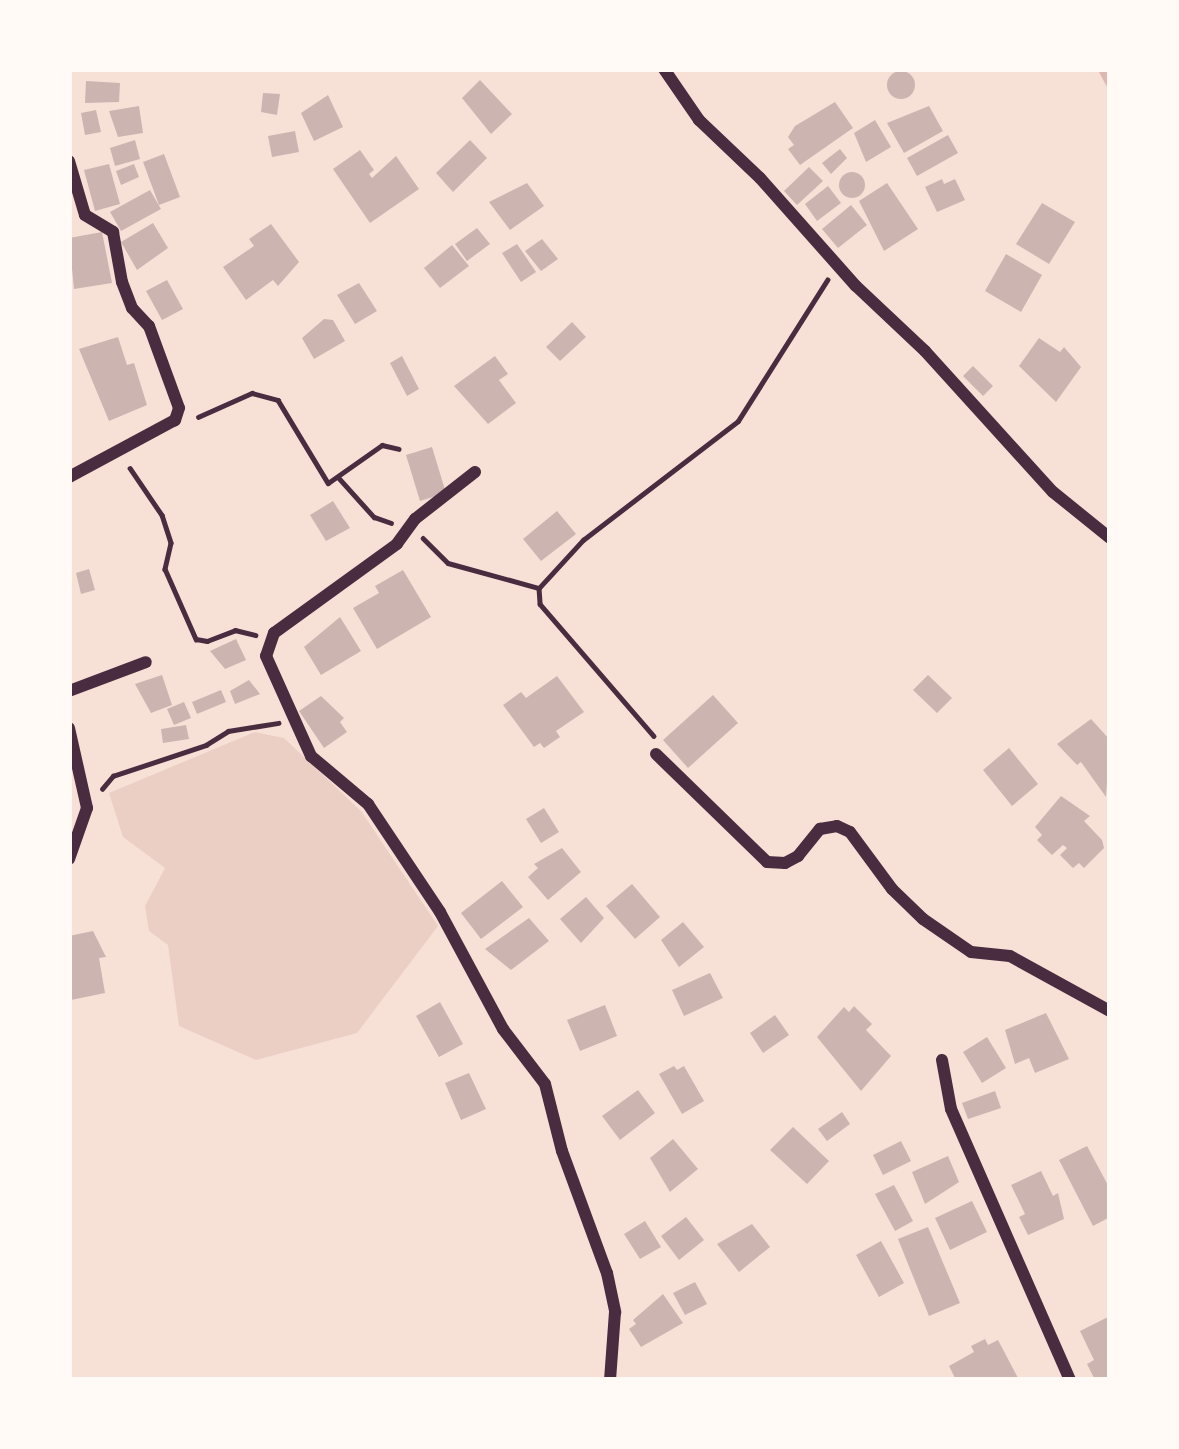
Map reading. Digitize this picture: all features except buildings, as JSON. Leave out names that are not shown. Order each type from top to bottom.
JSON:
[{"type":"street","points":[[664,69],[699,120],[925,351],[1053,492],[1110,538]]},
{"type":"street","points":[[69,161],[72,188],[85,214],[113,232],[132,308],[148,326],[179,408],[175,420],[69,477]]},
{"type":"street","points":[[475,472],[397,544],[266,642],[266,656],[311,755],[368,805],[440,912],[503,1029],[545,1084],[562,1151],[608,1273],[615,1312],[610,1380]]},
{"type":"street","points":[[69,691],[146,662]]},
{"type":"street","points":[[69,728],[87,808],[69,860]]},
{"type":"street","points":[[656,754],[767,862],[785,863],[798,856],[820,829],[850,832],[892,889],[923,919],[971,952],[1010,956],[1110,1011]]},
{"type":"street","points":[[942,1060],[951,1109],[1070,1380]]},
{"type":"path","points":[[656,754],[657,740],[540,604],[539,588],[584,540],[738,421],[776,365],[780,348],[816,291],[839,266]]},
{"type":"path","points":[[175,420],[199,417],[252,393],[278,400],[328,483],[382,446],[399,448]]},
{"type":"path","points":[[112,452],[141,478],[163,515],[171,543],[165,569],[196,639],[207,641],[235,630],[266,642]]},
{"type":"path","points":[[338,477],[374,517],[408,529],[448,563],[539,588]]},
{"type":"path","points":[[87,808],[113,776],[206,746],[252,724],[293,723]]},
{"type":"shaded area","points":[[255,732],[284,738],[361,811],[438,926],[357,1033],[256,1060],[179,1026],[168,945],[149,931],[145,906],[165,868],[123,837],[109,793]]},
{"type":"waterway","points":[[1102,69],[1110,84]]}]
